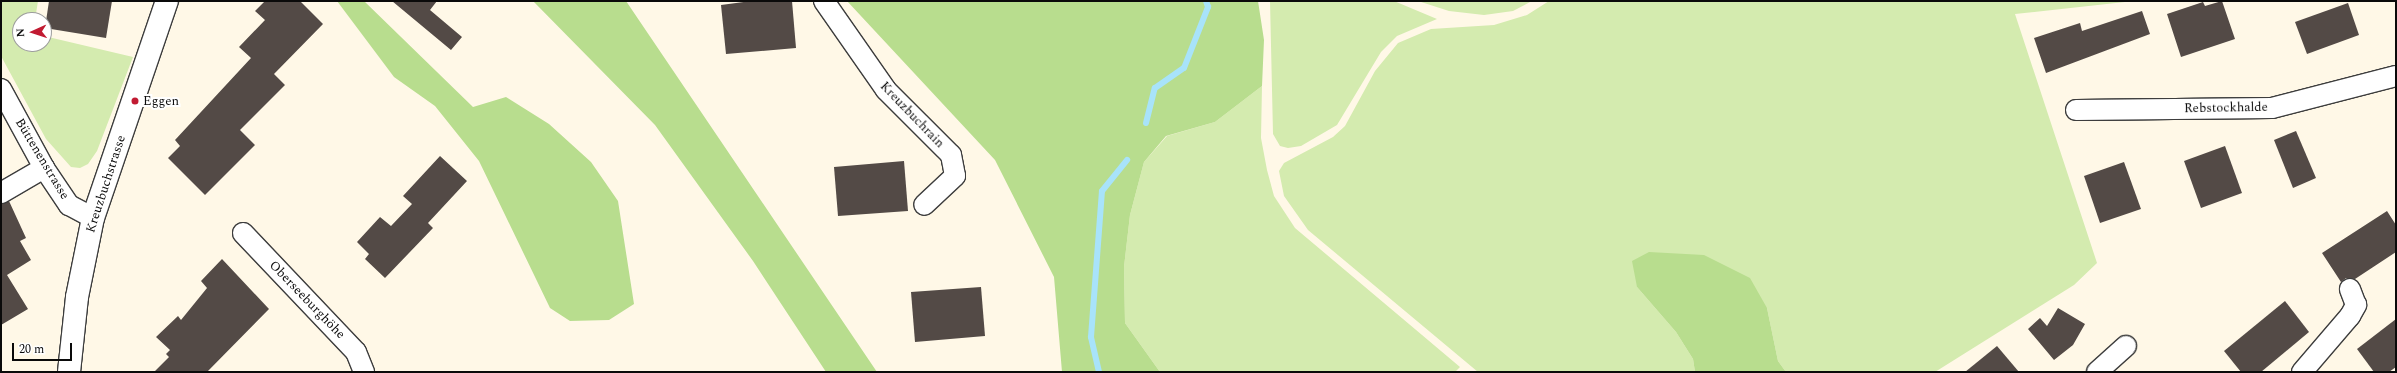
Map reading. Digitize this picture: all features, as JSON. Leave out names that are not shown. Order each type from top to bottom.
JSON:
[{"type":"street","name":"Kreuzbuchstrasse","points":[[69,372],[76,297],[93,218],[167,1]]},
{"type":"street","name":"Kreuzbuchrain","points":[[824,1],[886,90],[951,154],[955,176],[924,205]]},
{"type":"street","name":"Rebstockhalde","points":[[2076,110],[2272,108],[2396,76]]},
{"type":"street","name":"Büttenenstrasse","points":[[1,89],[44,168],[69,205],[93,218]]},
{"type":"street","points":[[1,193],[44,168]]},
{"type":"street","name":"Oberseeburghöhe","points":[[243,233],[356,352],[364,372]]},
{"type":"street","points":[[2302,372],[2350,316],[2356,305],[2350,289]]},
{"type":"street","points":[[2097,372],[2126,346]]},
{"type":"green space","points":[[1,1],[38,1],[36,12],[12,12],[12,52],[52,52],[52,38],[133,57],[97,151],[88,164],[80,168],[71,167],[46,139],[1,56]]},
{"type":"green space","points":[[337,1],[364,1],[473,107],[506,97],[549,124],[591,162],[618,201],[634,304],[609,320],[570,321],[550,308],[479,161],[435,106],[394,77]]},
{"type":"green space","points":[[533,1],[626,1],[877,372],[826,372],[753,261],[655,125]]},
{"type":"green space","points":[[847,1],[1258,1],[1264,40],[1262,86],[1215,122],[1166,136],[1144,162],[1130,215],[1124,267],[1125,323],[1160,372],[1062,372],[1054,277],[995,160]]},
{"type":"green space","points":[[1270,1],[1394,1],[1437,19],[1397,36],[1381,52],[1337,125],[1301,146],[1288,148],[1280,146],[1273,134]]},
{"type":"green space","points":[[1418,1],[1532,1],[1513,11],[1484,15],[1449,11]]},
{"type":"green space","points":[[1549,1],[2134,1],[2015,14],[2097,263],[2074,285],[1935,372],[1786,372],[1778,361],[1767,308],[1637,287],[1676,332],[1693,359],[1695,372],[1478,372],[1308,230],[1284,196],[1279,171],[1284,163],[1333,137],[1345,126],[1375,71],[1398,43],[1431,29],[1494,25],[1527,15]]},
{"type":"green space","points":[[1262,86],[1261,138],[1267,170],[1274,196],[1295,228],[1460,367],[1455,372],[1160,372],[1125,323],[1124,267],[1130,215],[1144,162],[1167,136],[1215,122]]},
{"type":"green space","points":[[1649,252],[1704,255],[1750,278],[1767,308],[1778,361],[1786,372],[1695,372],[1693,359],[1676,332],[1637,287],[1632,261]]},
{"type":"building","points":[[49,1],[112,1],[106,38],[52,29],[52,12],[47,12]]},
{"type":"building","points":[[265,1],[300,1],[323,24],[274,74],[285,85],[240,130],[255,145],[205,195],[168,158],[180,146],[175,140],[251,58],[239,47],[265,20],[255,11]]},
{"type":"building","points":[[392,1],[437,1],[430,10],[462,37],[451,50]]},
{"type":"building","points":[[751,1],[792,1],[796,48],[726,54],[721,5]]},
{"type":"building","points":[[2222,1],[2235,39],[2181,57],[2167,14],[2203,2],[2205,6]]},
{"type":"building","points":[[2348,3],[2359,35],[2307,54],[2295,22]]},
{"type":"building","points":[[2142,11],[2150,34],[2046,73],[2034,38],[2080,23],[2082,31]]},
{"type":"building","points":[[2296,131],[2316,178],[2293,188],[2274,140]]},
{"type":"building","points":[[2225,146],[2242,193],[2201,208],[2184,161]]},
{"type":"building","points":[[440,156],[467,181],[428,223],[433,228],[385,278],[365,259],[369,254],[357,242],[380,217],[391,226],[412,204],[403,196]]},
{"type":"building","points":[[904,161],[908,211],[838,216],[834,167]]},
{"type":"building","points":[[2124,162],[2141,209],[2100,223],[2084,176]]},
{"type":"building","points":[[9,201],[26,238],[20,241],[31,260],[7,275],[28,309],[1,325],[1,204]]},
{"type":"building","points":[[2387,211],[2396,225],[2396,252],[2355,279],[2346,278],[2341,282],[2322,253]]},
{"type":"building","points":[[222,259],[269,309],[207,372],[154,372],[169,357],[166,354],[170,350],[156,337],[178,316],[181,320],[207,288],[201,281]]},
{"type":"building","points":[[981,287],[985,336],[915,342],[911,292]]},
{"type":"building","points":[[2285,301],[2309,332],[2261,372],[2241,372],[2224,351]]},
{"type":"building","points":[[2058,308],[2085,324],[2073,345],[2054,360],[2028,329],[2040,318],[2047,326]]},
{"type":"building","points":[[2396,319],[2396,367],[2389,372],[2374,372],[2357,349]]},
{"type":"building","points":[[1997,346],[2019,372],[1965,372]]},
{"type":"waterway","points":[[1146,123],[1155,88],[1184,68],[1208,7],[1206,1]]},
{"type":"waterway","points":[[1099,372],[1091,337],[1102,191],[1127,160]]},
{"type":"place","name":"Eggen","points":[[135,101]]}]
